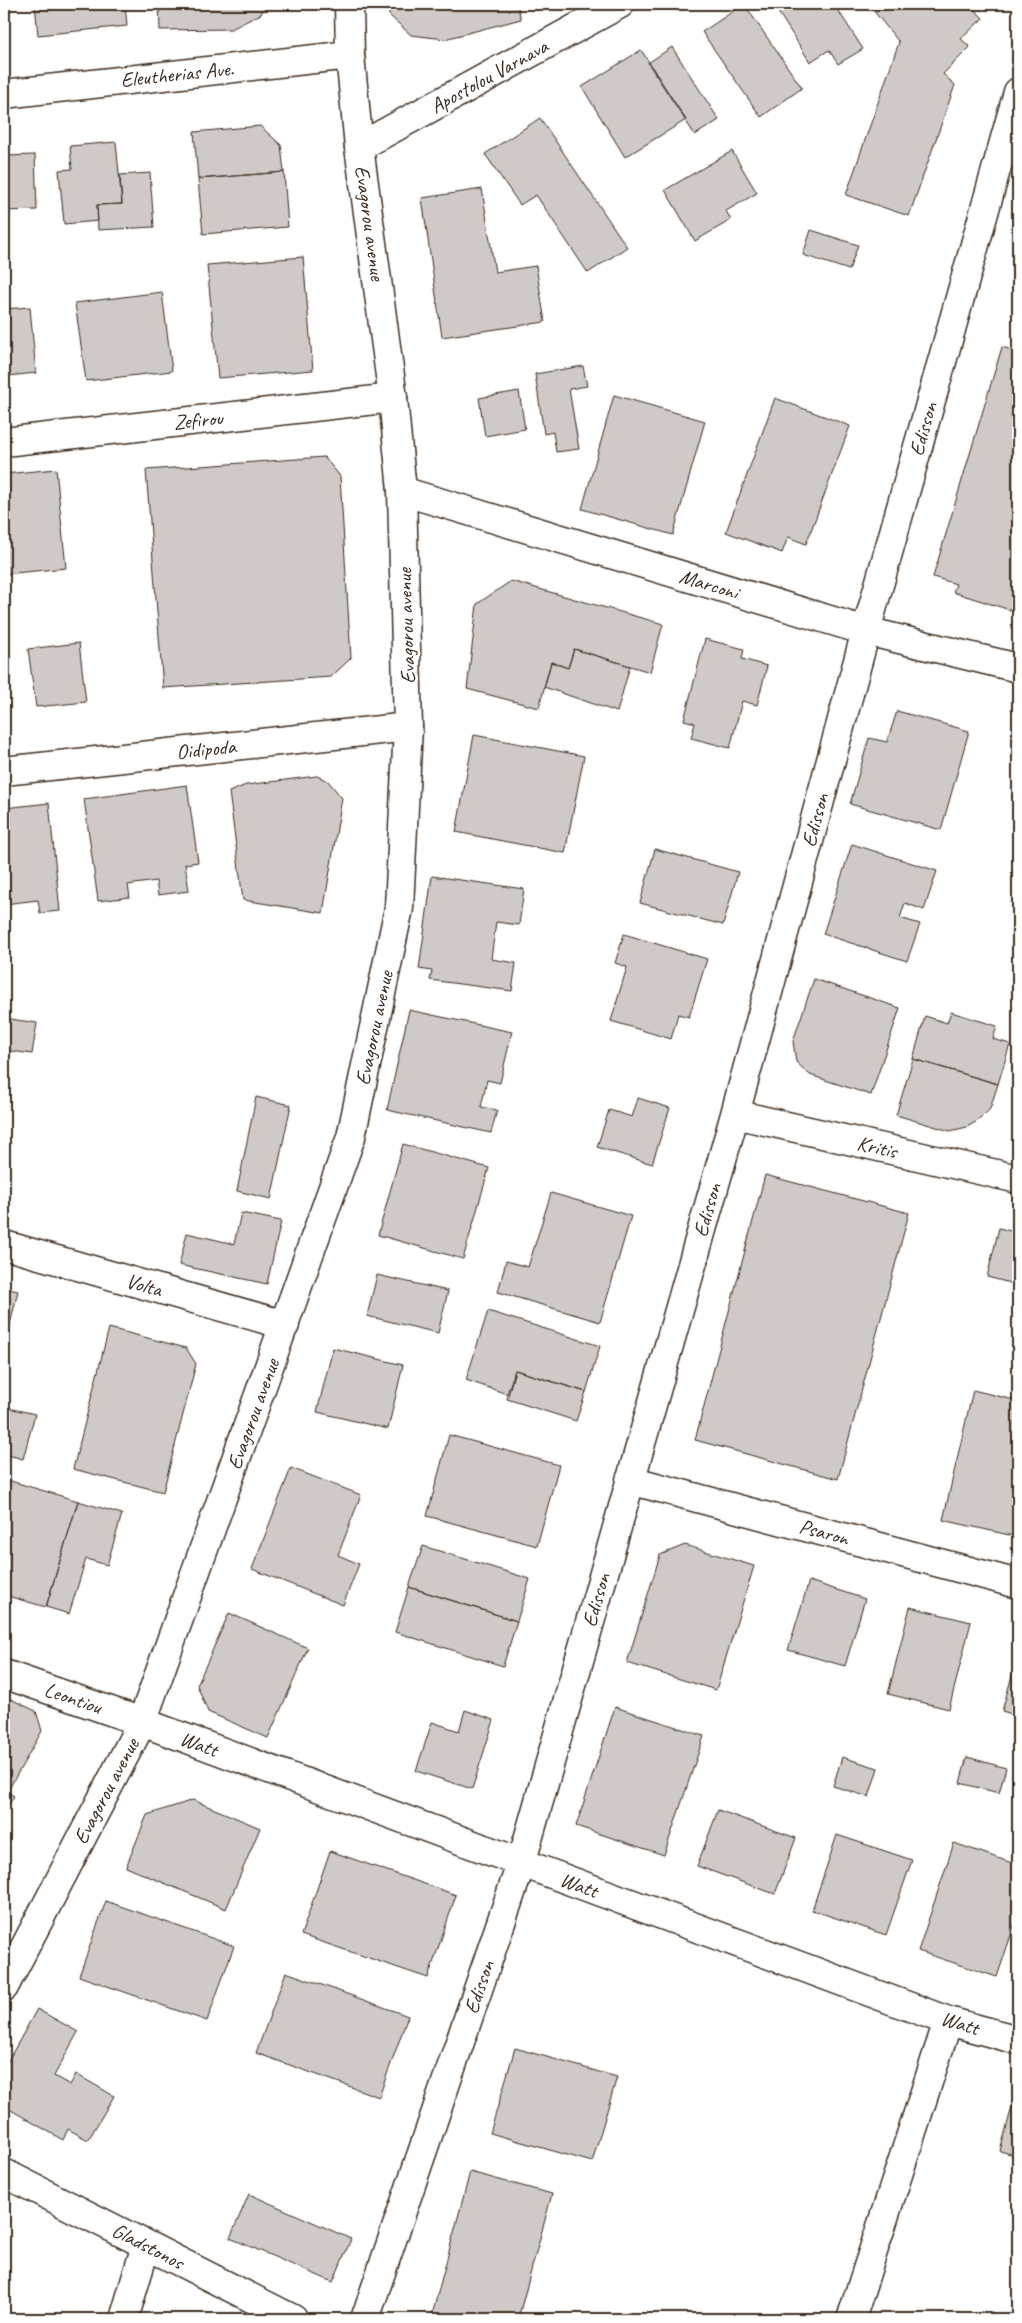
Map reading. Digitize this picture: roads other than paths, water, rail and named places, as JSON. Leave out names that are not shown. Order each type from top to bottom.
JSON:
[{"type":"street","name":"Evagorou avenue","points":[[4,1987],[142,1722],[351,1137],[399,908],[408,727],[402,491],[393,398],[359,147],[350,55],[349,4]]},
{"type":"street","name":"Apostolou Varnava","points":[[359,147],[620,4]]},
{"type":"street","name":"Eleutherias Ave.","points":[[4,94],[350,55]]},
{"type":"street","name":"Edisson","points":[[365,2319],[521,1864],[735,1114],[866,631],[1018,92]]},
{"type":"street","name":"Zefirou","points":[[4,442],[393,398]]},
{"type":"street","name":"Marconi","points":[[402,491],[866,631],[1018,668]]},
{"type":"street","name":"Oidipoda","points":[[4,771],[408,727]]},
{"type":"street","name":"Kritis","points":[[735,1114],[1018,1179]]},
{"type":"street","name":"Volta","points":[[4,1245],[285,1325]]},
{"type":"street","name":"Psaron","points":[[630,1480],[1018,1584]]},
{"type":"street","name":"Leontiou","points":[[4,1674],[142,1722]]},
{"type":"street","name":"Watt","points":[[142,1722],[948,2021],[1018,2040]]},
{"type":"street","points":[[851,2319],[948,2021]]},
{"type":"street","name":"Gladstonos","points":[[4,2173],[293,2319]]},
{"type":"street","points":[[124,2319],[146,2245]]}]
